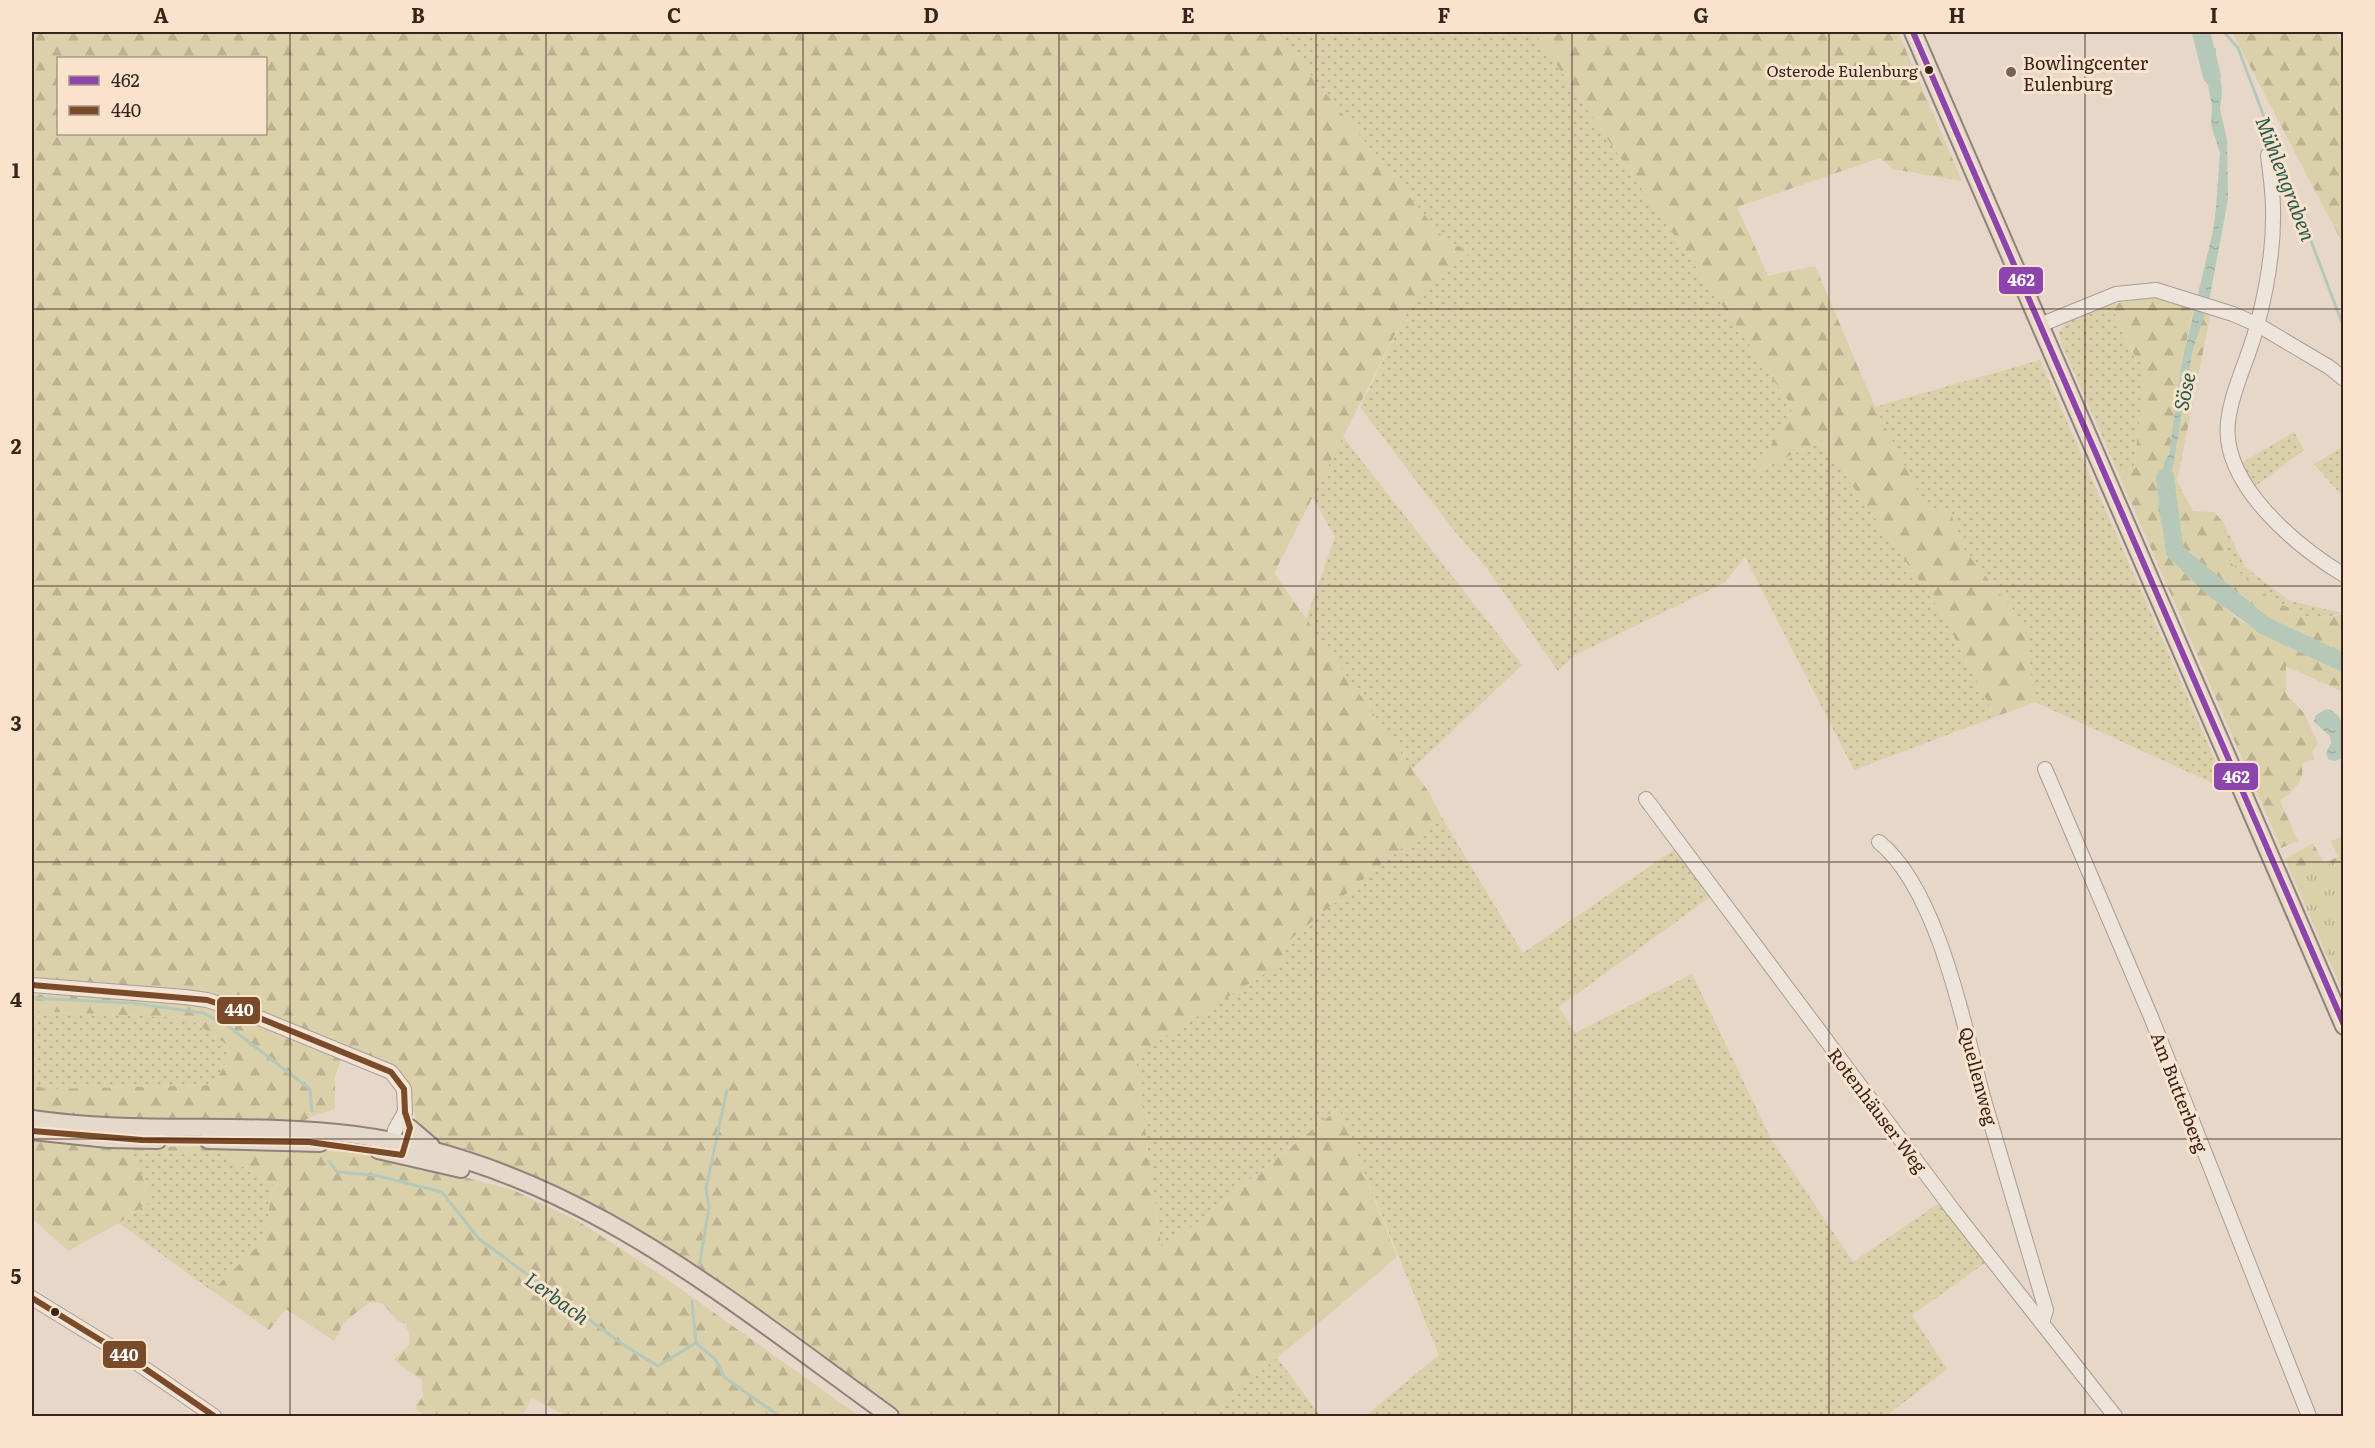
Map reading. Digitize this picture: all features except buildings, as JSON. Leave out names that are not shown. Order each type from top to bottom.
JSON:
[{"type":"main road","points":[[1913,32],[2044,323],[2343,1026]]},
{"type":"main road","points":[[32,1119],[142,1128],[314,1131],[401,1138],[516,1178],[634,1235],[707,1283],[890,1416]]},
{"type":"main road","points":[[32,1131],[108,1139],[309,1142],[401,1138],[514,1186],[600,1227],[701,1291],[874,1416]]},
{"type":"street","points":[[2268,155],[2273,217],[2268,268],[2258,325],[2231,406],[2228,422],[2229,451],[2240,477],[2260,504],[2307,549],[2343,575]]},
{"type":"street","points":[[2044,323],[2116,294],[2156,290],[2233,314],[2258,325],[2330,367],[2343,379]]},
{"type":"street","name":"Am Butterberg","points":[[2045,769],[2151,1017],[2309,1416]]},
{"type":"street","name":"Rotenhäuser Weg","points":[[1646,799],[1953,1210],[2115,1416]]},
{"type":"street","name":"Quellenweg","points":[[1879,842],[1892,852],[1923,903],[1957,995],[1984,1100],[2046,1310],[2042,1323]]},
{"type":"street","points":[[32,984],[207,1000],[305,1035],[391,1072],[404,1089],[401,1138]]},
{"type":"street","points":[[32,1298],[128,1358],[214,1416]]},
{"type":"green space","points":[[32,32],[1276,32],[1444,239],[1471,252],[1414,297],[1274,573],[1430,794],[1441,816],[1287,942],[1280,964],[1135,1056],[1162,1251],[1339,1108],[1397,1257],[1213,1412],[1214,1416],[897,1416],[765,1319],[508,1167],[417,1127],[410,1089],[394,1069],[384,1062],[308,1030],[221,1000],[32,980]]},
{"type":"green space","points":[[1276,32],[1526,32],[1536,35],[1793,408],[1756,472],[1821,441],[1942,613],[1995,717],[1854,770],[1745,557],[1724,583],[1575,655],[1558,671],[1486,567],[1456,533],[1360,407],[1414,297],[1471,252],[1444,239]]},
{"type":"green space","points":[[1526,32],[1898,32],[1962,181],[1893,169],[1880,158],[1737,207],[1768,276],[1815,266],[1875,407],[1926,508],[1949,509],[1965,551],[2024,623],[2035,702],[1995,717],[1942,613],[1821,441],[1755,472],[1793,408],[1536,35]]},
{"type":"green space","points":[[2232,32],[2334,32],[2343,41],[2343,244]]},
{"type":"green space","points":[[2155,294],[2194,306],[2182,361],[2175,419],[2169,454],[2164,462],[2158,507],[2165,538],[2174,558],[2188,577],[2235,617],[2254,628],[2278,632],[2343,661],[2343,692],[2286,666],[2286,694],[2303,712],[2318,743],[2312,753],[2314,759],[2302,763],[2302,775],[2297,785],[2280,801],[2298,841],[2281,848],[2119,475],[2134,466],[2145,373],[2142,362],[2137,361],[2111,305]]},
{"type":"green space","points":[[2111,305],[2136,361],[2142,362],[2145,373],[2134,466],[2119,475],[2060,340],[2059,332],[2067,322]]},
{"type":"green space","points":[[2205,309],[2211,312],[2177,481],[2193,511],[2214,512],[2223,522],[2225,556],[2243,576],[2274,601],[2315,620],[2343,614],[2343,653],[2227,601],[2202,580],[2178,549],[2169,520],[2169,490],[2193,349]]},
{"type":"green space","points":[[2040,360],[2228,790],[2035,702],[2024,623],[1965,551],[1949,510],[1926,508],[1875,407]]},
{"type":"green space","points":[[2294,432],[2304,450],[2254,487],[2240,464]]},
{"type":"green space","points":[[1343,437],[1522,665],[1412,769],[1306,619],[1335,537],[1312,497]]},
{"type":"green space","points":[[2343,447],[2343,497],[2314,464]]},
{"type":"green space","points":[[2223,522],[2245,567],[2290,601],[2342,613],[2315,620],[2274,601],[2243,576],[2225,556]]},
{"type":"green space","points":[[1441,816],[1523,953],[1674,850],[1710,897],[1559,1007],[1575,1033],[1692,974],[1771,1139],[1853,1262],[1939,1203],[1985,1263],[1912,1315],[1947,1369],[1886,1416],[1365,1416],[1439,1355],[1338,1108],[1162,1251],[1135,1055],[1280,964],[1287,942]]},
{"type":"green space","points":[[2343,836],[2343,858],[2294,880],[2285,859],[2313,843],[2324,863],[2338,857],[2331,841]]},
{"type":"green space","points":[[2343,858],[2343,993],[2294,880]]},
{"type":"green space","points":[[32,994],[122,997],[189,1004],[226,1014],[276,1032],[341,1060],[335,1077],[335,1109],[314,1115],[299,1124],[143,1123],[32,1114],[32,1085],[47,1089],[214,1085],[233,1049],[189,1018],[32,1011]]},
{"type":"green space","points":[[32,1011],[189,1018],[233,1049],[214,1085],[47,1089],[32,1085]]},
{"type":"green space","points":[[417,1127],[508,1167],[434,1143]]},
{"type":"green space","points":[[32,1138],[142,1147],[223,1146],[352,1152],[400,1160],[513,1190],[578,1221],[661,1275],[859,1416],[566,1416],[532,1398],[522,1416],[425,1416],[415,1408],[423,1396],[422,1380],[394,1360],[409,1345],[406,1324],[397,1320],[383,1304],[370,1302],[344,1322],[334,1341],[286,1309],[269,1330],[212,1291],[264,1240],[273,1185],[222,1154],[132,1153],[152,1200],[119,1223],[68,1251],[32,1218]]},
{"type":"green space","points":[[131,1153],[222,1154],[273,1185],[264,1240],[212,1291],[119,1223],[152,1200]]},
{"type":"green space","points":[[1276,1356],[1320,1416],[1214,1416],[1212,1412]]},
{"type":"water","points":[[2216,48],[2216,73],[2221,81],[2222,94],[2220,109],[2227,140],[2228,200],[2209,301],[2193,349],[2169,490],[2169,520],[2178,549],[2187,563],[2215,593],[2249,613],[2343,653],[2343,661],[2278,632],[2254,628],[2211,598],[2181,570],[2165,538],[2158,508],[2164,462],[2169,454],[2182,361],[2213,231],[2216,208],[2220,153],[2211,125],[2212,106],[2206,75],[2199,55]]},
{"type":"water","points":[[2326,709],[2338,716],[2343,728],[2343,758],[2335,761],[2328,759],[2326,753],[2331,743],[2330,736],[2314,722],[2315,716]]},
{"type":"waterway","name":"Söse","points":[[2201,32],[2212,76]]},
{"type":"waterway","name":"Mühlengraben","points":[[2224,32],[2238,48],[2344,328]]},
{"type":"waterway","name":"Söse","points":[[2165,478],[2175,552],[2263,625],[2344,663]]},
{"type":"waterway","name":"Lerbach","points":[[32,998],[132,1003],[203,1013],[228,1026],[310,1089],[312,1111]]},
{"type":"waterway","points":[[699,1267],[709,1207],[706,1188],[727,1090]]},
{"type":"waterway","name":"Lerbach","points":[[329,1161],[337,1172],[374,1175],[442,1192],[479,1239],[625,1346],[658,1366],[696,1343],[716,1360],[724,1377],[779,1416]]},
{"type":"waterway","points":[[692,1301],[696,1343]]},
{"type":"transit line","name":"462","points":[[1913,32],[2344,1025]]},
{"type":"transit line","name":"440","points":[[32,985],[207,1000],[252,1015],[391,1072],[404,1089],[405,1112]]},
{"type":"transit line","name":"440","points":[[32,1131],[142,1140],[309,1142],[402,1155],[410,1128],[405,1112]]},
{"type":"transit line","name":"440","points":[[32,1298],[128,1357],[214,1416]]},
{"type":"place","name":"Osterode Eulenburg","points":[[1929,70]]},
{"type":"place","name":"Bowlingcenter Eulenburg","points":[[2011,72]]}]
